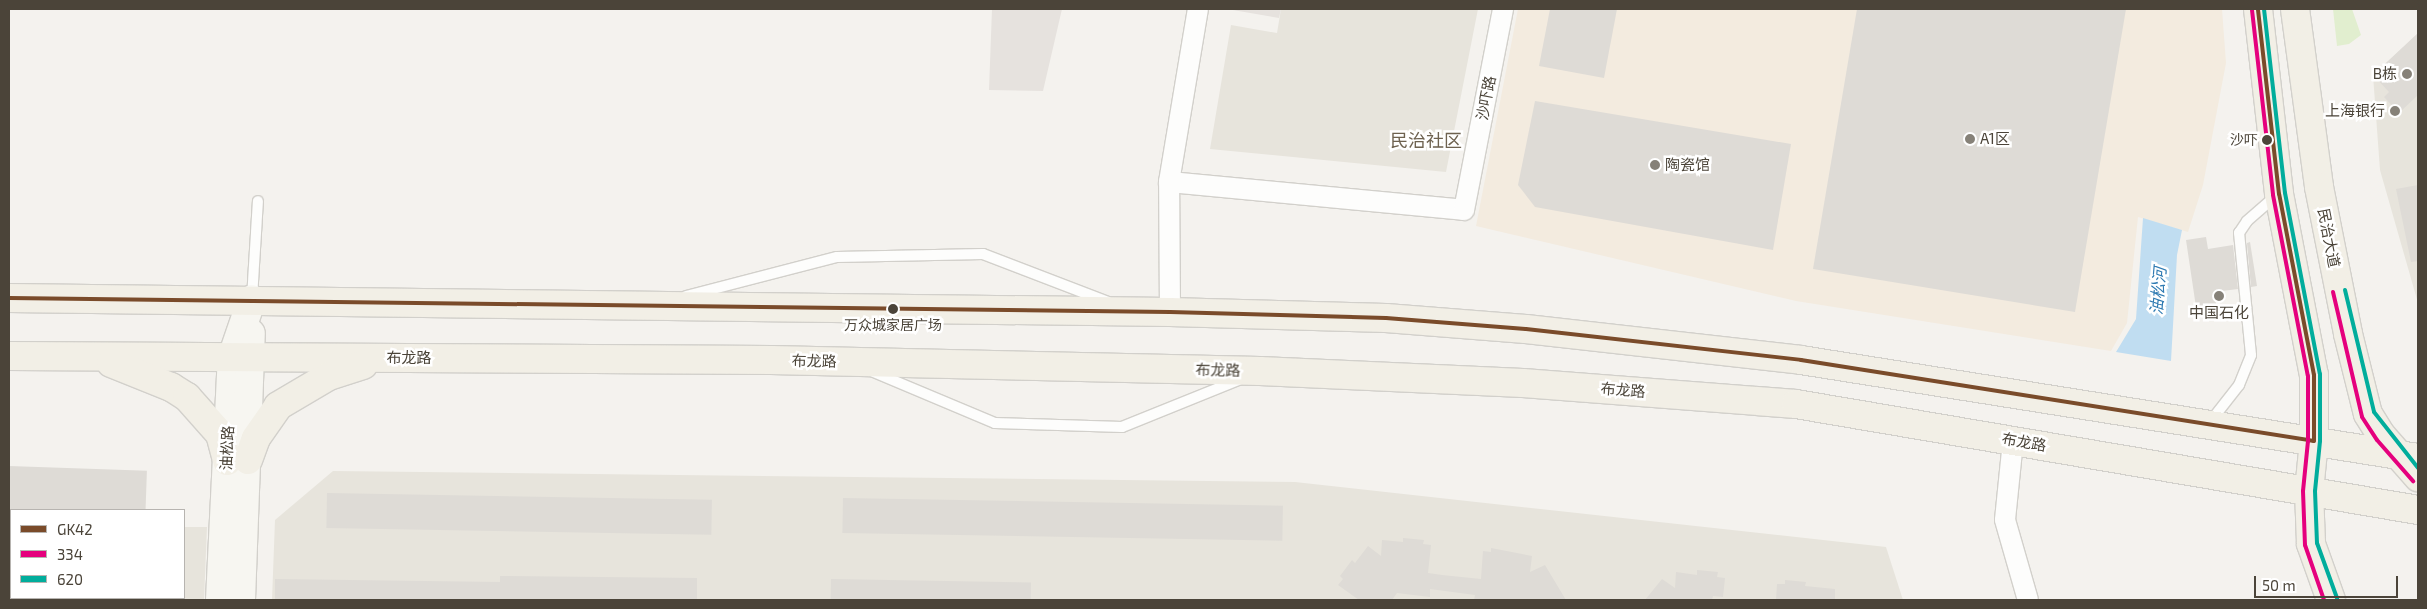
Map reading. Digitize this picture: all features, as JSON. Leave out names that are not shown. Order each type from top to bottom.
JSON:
[{"type":"main road","points":[[2258,9],[2279,194],[2311,356],[2314,441],[2309,491],[2311,544],[2331,600]]},
{"type":"main road","name":"民治大道","points":[[2295,9],[2319,187],[2348,334],[2368,414],[2409,456],[2418,477]]},
{"type":"main road","points":[[9,298],[252,299],[650,306],[1132,311],[1386,318],[1526,329],[1801,360],[2409,456]]},
{"type":"main road","name":"油松路","points":[[241,600],[237,460],[241,357],[252,299]]},
{"type":"main road","name":"布龙路","points":[[9,356],[849,362],[1260,370],[1523,383],[1796,404],[2418,510]]},
{"type":"main road","points":[[88,356],[134,371],[187,397],[220,434],[237,460],[256,438],[278,406],[329,376],[393,358]]},
{"type":"main road","name":"油松路","points":[[220,600],[237,460]]},
{"type":"street","points":[[1170,312],[1169,182],[1198,9]]},
{"type":"street","name":"沙吓路","points":[[1169,182],[1464,210],[1504,9]]},
{"type":"street","points":[[2013,440],[2005,520],[2028,600]]},
{"type":"lane","points":[[2208,424],[2239,385],[2249,364],[2239,233],[2247,220],[2279,194]]},
{"type":"lane","name":"油松路","points":[[252,299],[258,201]]},
{"type":"lane","points":[[650,306],[838,257],[983,254],[1132,311]]},
{"type":"lane","points":[[849,362],[995,424],[1122,427],[1260,370]]},
{"type":"shaded area","points":[[992,9],[1062,9],[1043,91],[989,90]]},
{"type":"shaded area","points":[[1227,9],[1281,9],[1279,18]]},
{"type":"shaded area","points":[[1281,9],[1478,9],[1446,172],[1210,149],[1231,25],[1277,33]]},
{"type":"shaded area","points":[[1518,9],[2222,9],[2226,63],[2203,185],[2188,232],[2138,217],[2127,323],[2111,351],[1796,301],[1476,226]]},
{"type":"shaded area","points":[[2418,34],[2418,303],[2380,170],[2373,75]]},
{"type":"shaded area","points":[[333,471],[1295,482],[1886,547],[1903,600],[272,600],[275,520]]},
{"type":"shaded area","points":[[185,527],[207,527],[204,600],[9,600],[9,528],[10,599],[185,599]]},
{"type":"green space","points":[[2333,9],[2352,9],[2361,35],[2349,44],[2337,46]]},
{"type":"water","name":"油松河","points":[[2143,218],[2182,230],[2177,255],[2171,361],[2116,352],[2136,319]]},
{"type":"building","points":[[1550,9],[1617,9],[1604,78],[1539,66]]},
{"type":"building","name":"A1区","points":[[1857,9],[2126,9],[2075,312],[1813,269]]},
{"type":"building","name":"B栋","points":[[2418,33],[2418,95],[2399,113],[2384,97],[2389,92],[2373,75]]},
{"type":"building","name":"陶瓷馆","points":[[1535,101],[1791,144],[1773,250],[1535,207],[1518,185]]},
{"type":"building","points":[[2418,185],[2418,261],[2411,262],[2396,189]]},
{"type":"building","points":[[2206,237],[2208,249],[2233,245],[2238,289],[2214,292],[2216,304],[2196,307],[2186,240]]},
{"type":"building","points":[[2250,242],[2257,286],[2251,287],[2247,243]]},
{"type":"building","points":[[9,466],[147,471],[146,509],[9,509]]},
{"type":"building","points":[[327,493],[712,500],[711,535],[326,528]]},
{"type":"building","points":[[843,498],[1283,506],[1282,541],[842,533]]},
{"type":"building","points":[[1403,538],[1424,540],[1423,544],[1431,545],[1428,573],[1442,575],[1481,579],[1483,551],[1491,552],[1491,548],[1532,556],[1530,572],[1545,565],[1566,600],[1474,600],[1475,595],[1430,589],[1430,597],[1397,593],[1392,600],[1359,600],[1338,585],[1343,579],[1340,576],[1352,560],[1355,563],[1368,546],[1381,556],[1382,540],[1403,542]]},
{"type":"building","points":[[1697,570],[1718,572],[1717,577],[1725,578],[1723,597],[1713,596],[1712,600],[1645,600],[1662,579],[1675,588],[1676,572],[1697,575]]},
{"type":"building","points":[[500,576],[697,578],[697,600],[275,600],[275,579],[500,582]]},
{"type":"building","points":[[831,579],[1031,582],[1031,600],[831,600]]},
{"type":"building","points":[[1785,580],[1806,582],[1805,586],[1835,589],[1835,600],[1776,600],[1777,584],[1785,584]]},
{"type":"transit line","name":"GK42","points":[[9,298],[1170,312],[1386,318],[1526,329],[1801,360],[2314,441],[2314,375],[2279,194],[2258,9]]},
{"type":"transit line","name":"620","points":[[2264,9],[2285,193],[2320,374],[2320,441],[2315,491],[2317,543],[2337,598]]},
{"type":"transit line","name":"334","points":[[2252,10],[2273,195],[2308,376],[2308,441],[2303,491],[2305,545],[2324,600]]},
{"type":"transit line","name":"620","points":[[2345,290],[2374,412],[2418,468]]},
{"type":"transit line","name":"334","points":[[2333,292],[2362,417],[2377,440],[2413,481]]},
{"type":"place","name":"B栋","points":[[2407,74]]},
{"type":"place","name":"上海银行","points":[[2395,111]]},
{"type":"place","name":"A1区","points":[[1970,139]]},
{"type":"place","name":"沙吓","points":[[2267,140]]},
{"type":"place","name":"陶瓷馆","points":[[1655,165]]},
{"type":"place","name":"中国石化","points":[[2219,296]]},
{"type":"place","name":"万众城家居广场","points":[[893,309]]},
{"type":"district","name":"民治社区","points":[[1426,140]]}]
